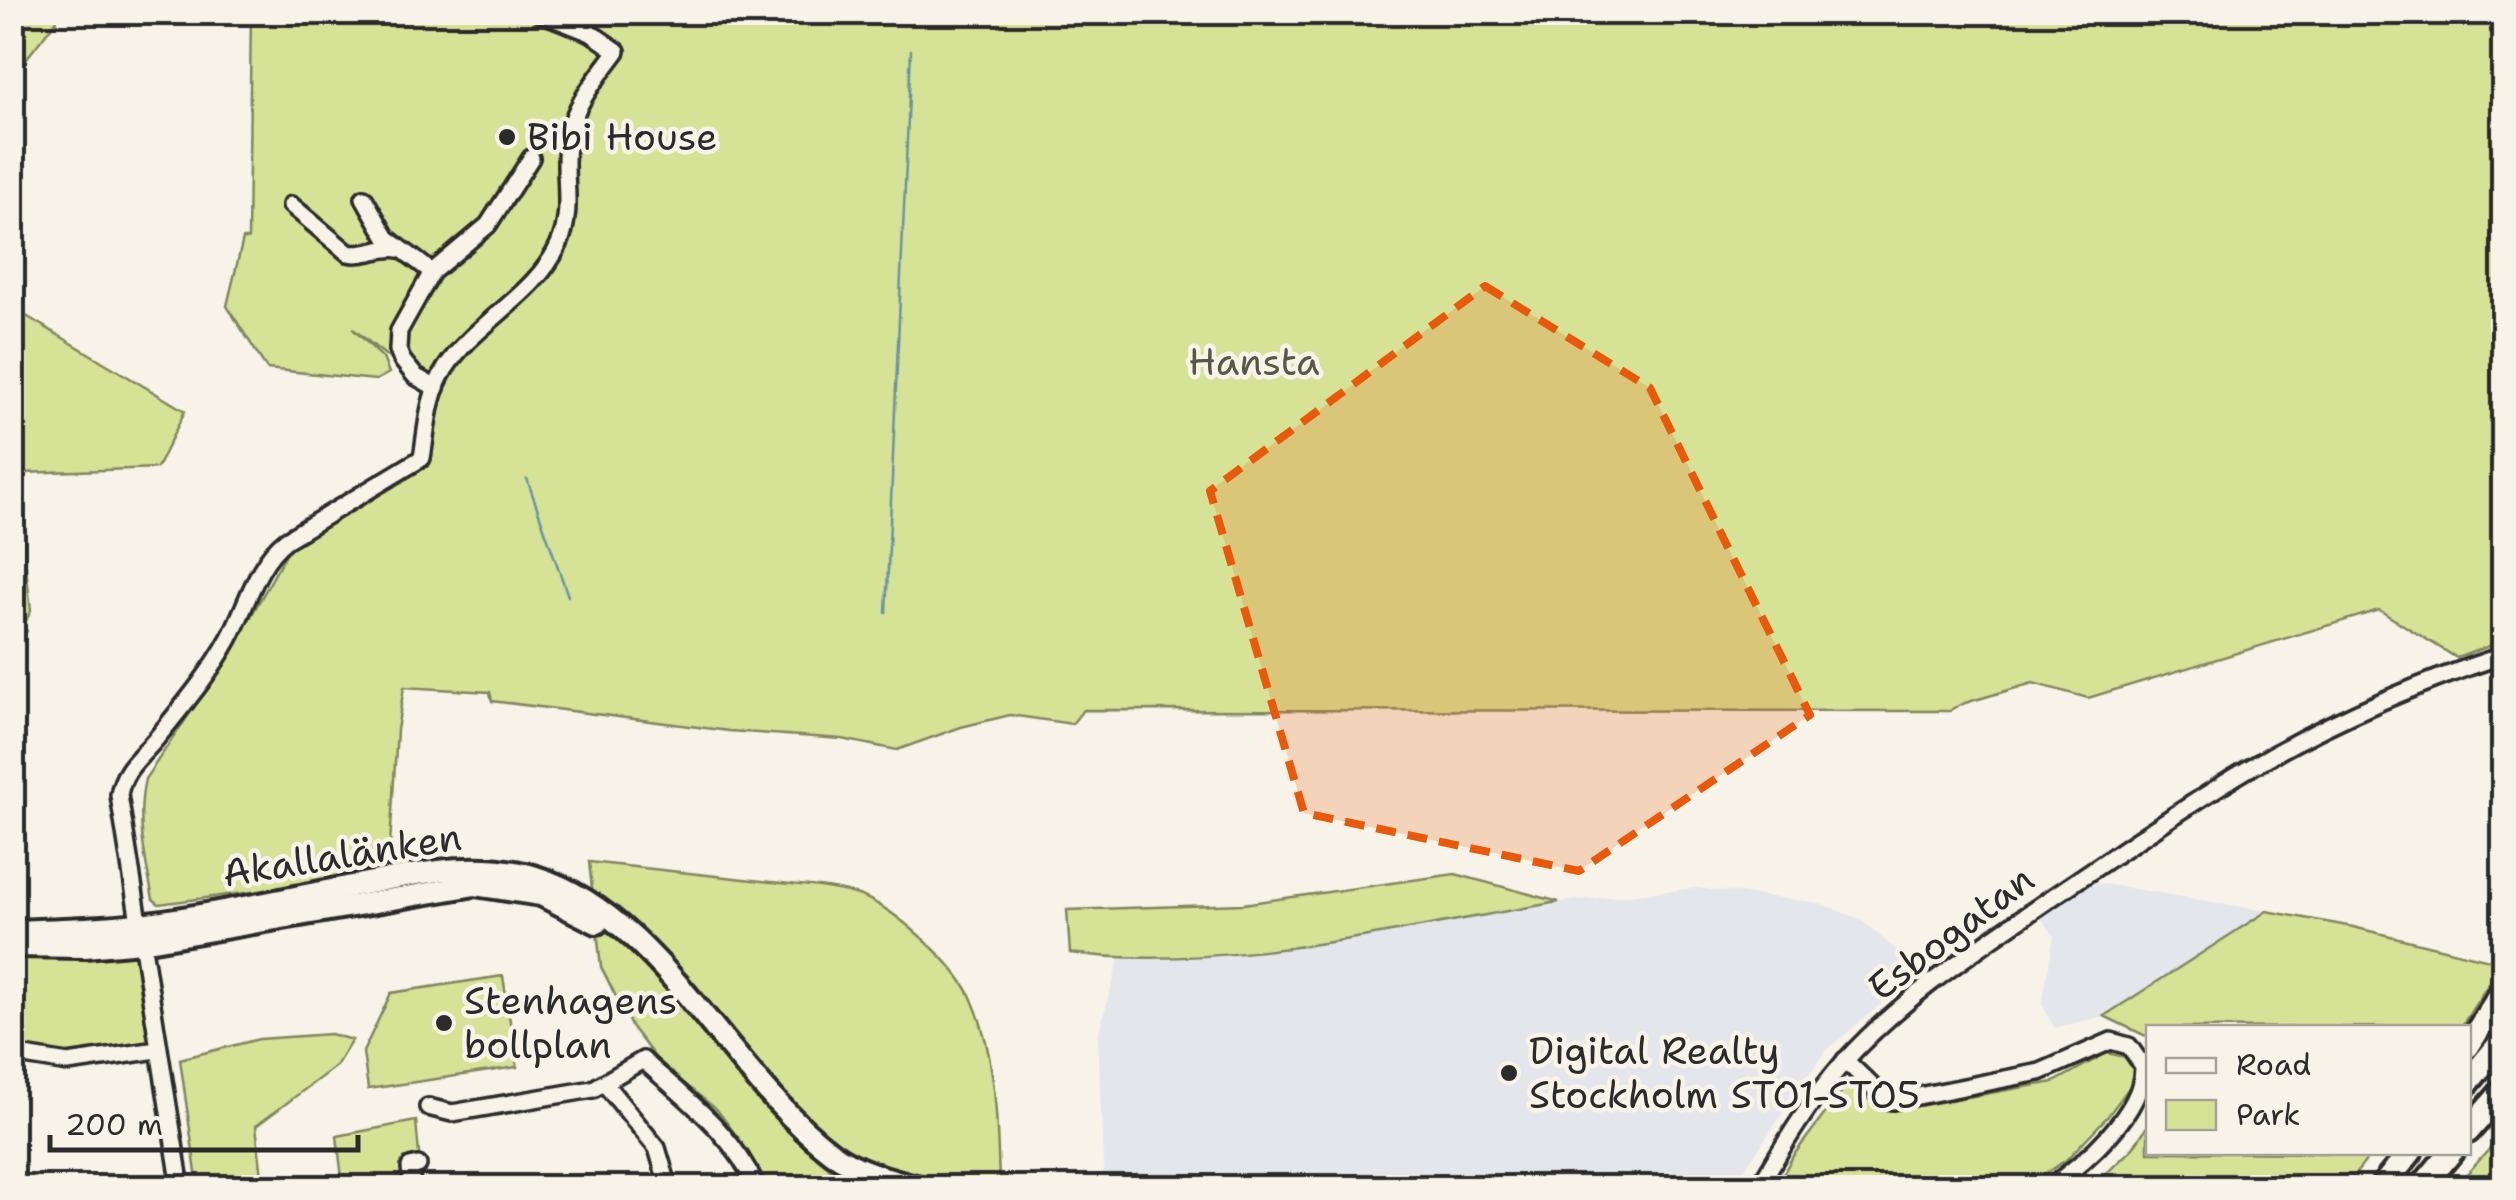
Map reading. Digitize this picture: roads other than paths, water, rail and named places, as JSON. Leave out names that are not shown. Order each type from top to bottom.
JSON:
[{"type":"highway","points":[[2471,1041],[2504,989]]},
{"type":"highway","points":[[2471,1078],[2504,1040]]},
{"type":"highway","points":[[2471,1128],[2504,1090]]},
{"type":"highway","points":[[2369,1188],[2392,1155]]},
{"type":"highway","points":[[2380,1188],[2408,1155]]},
{"type":"highway","points":[[2421,1188],[2448,1155]]},
{"type":"main road","name":"Akallalänken","points":[[12,946],[85,947],[440,869],[490,868],[534,877],[581,897],[641,948],[800,1126],[835,1155],[882,1177],[923,1188]]},
{"type":"main road","name":"Akallalänken","points":[[12,931],[140,933],[450,887],[498,886],[541,895],[586,915],[616,936],[802,1140],[839,1167],[881,1188]]},
{"type":"street","points":[[180,1188],[119,795],[126,772],[154,742],[228,642],[264,565],[278,546],[422,458],[436,388],[457,354],[553,256],[568,212],[567,139],[572,121],[578,106],[617,51],[592,34],[538,12]]},
{"type":"street","points":[[436,388],[408,369],[398,350],[408,313],[432,272],[488,225],[531,158]]},
{"type":"street","points":[[364,198],[378,226],[399,249],[432,272]]},
{"type":"street","points":[[291,205],[348,253],[399,249]]},
{"type":"street","name":"Esbogatan","points":[[1758,1188],[1818,1092],[1891,1014],[1919,992],[2134,841],[2250,768],[2369,709],[2455,671],[2504,655]]},
{"type":"street","points":[[1845,1060],[1882,1096],[1893,1101],[2040,1072],[2111,1041],[2129,1046],[2143,1066],[2138,1098],[2073,1171],[2048,1188]]},
{"type":"street","points":[[12,1054],[68,1062],[157,1050]]},
{"type":"street","points":[[428,1107],[452,1113],[594,1089],[643,1060],[726,1136],[758,1188]]},
{"type":"street","points":[[605,1084],[657,1148],[668,1188]]},
{"type":"street","points":[[412,1188],[410,1168],[418,1165]]},
{"type":"waterway","points":[[886,613],[911,50]]},
{"type":"waterway","points":[[527,479],[568,596]]},
{"type":"place","name":"Bibi House","points":[[507,137]]},
{"type":"place","name":"Stenhagens bollplan","points":[[444,1023]]},
{"type":"place","name":"Digital Realty Stockholm STO1-STO5","points":[[1509,1073]]},
{"type":"park label","name":"Hansta","points":[[1254,362]]}]
